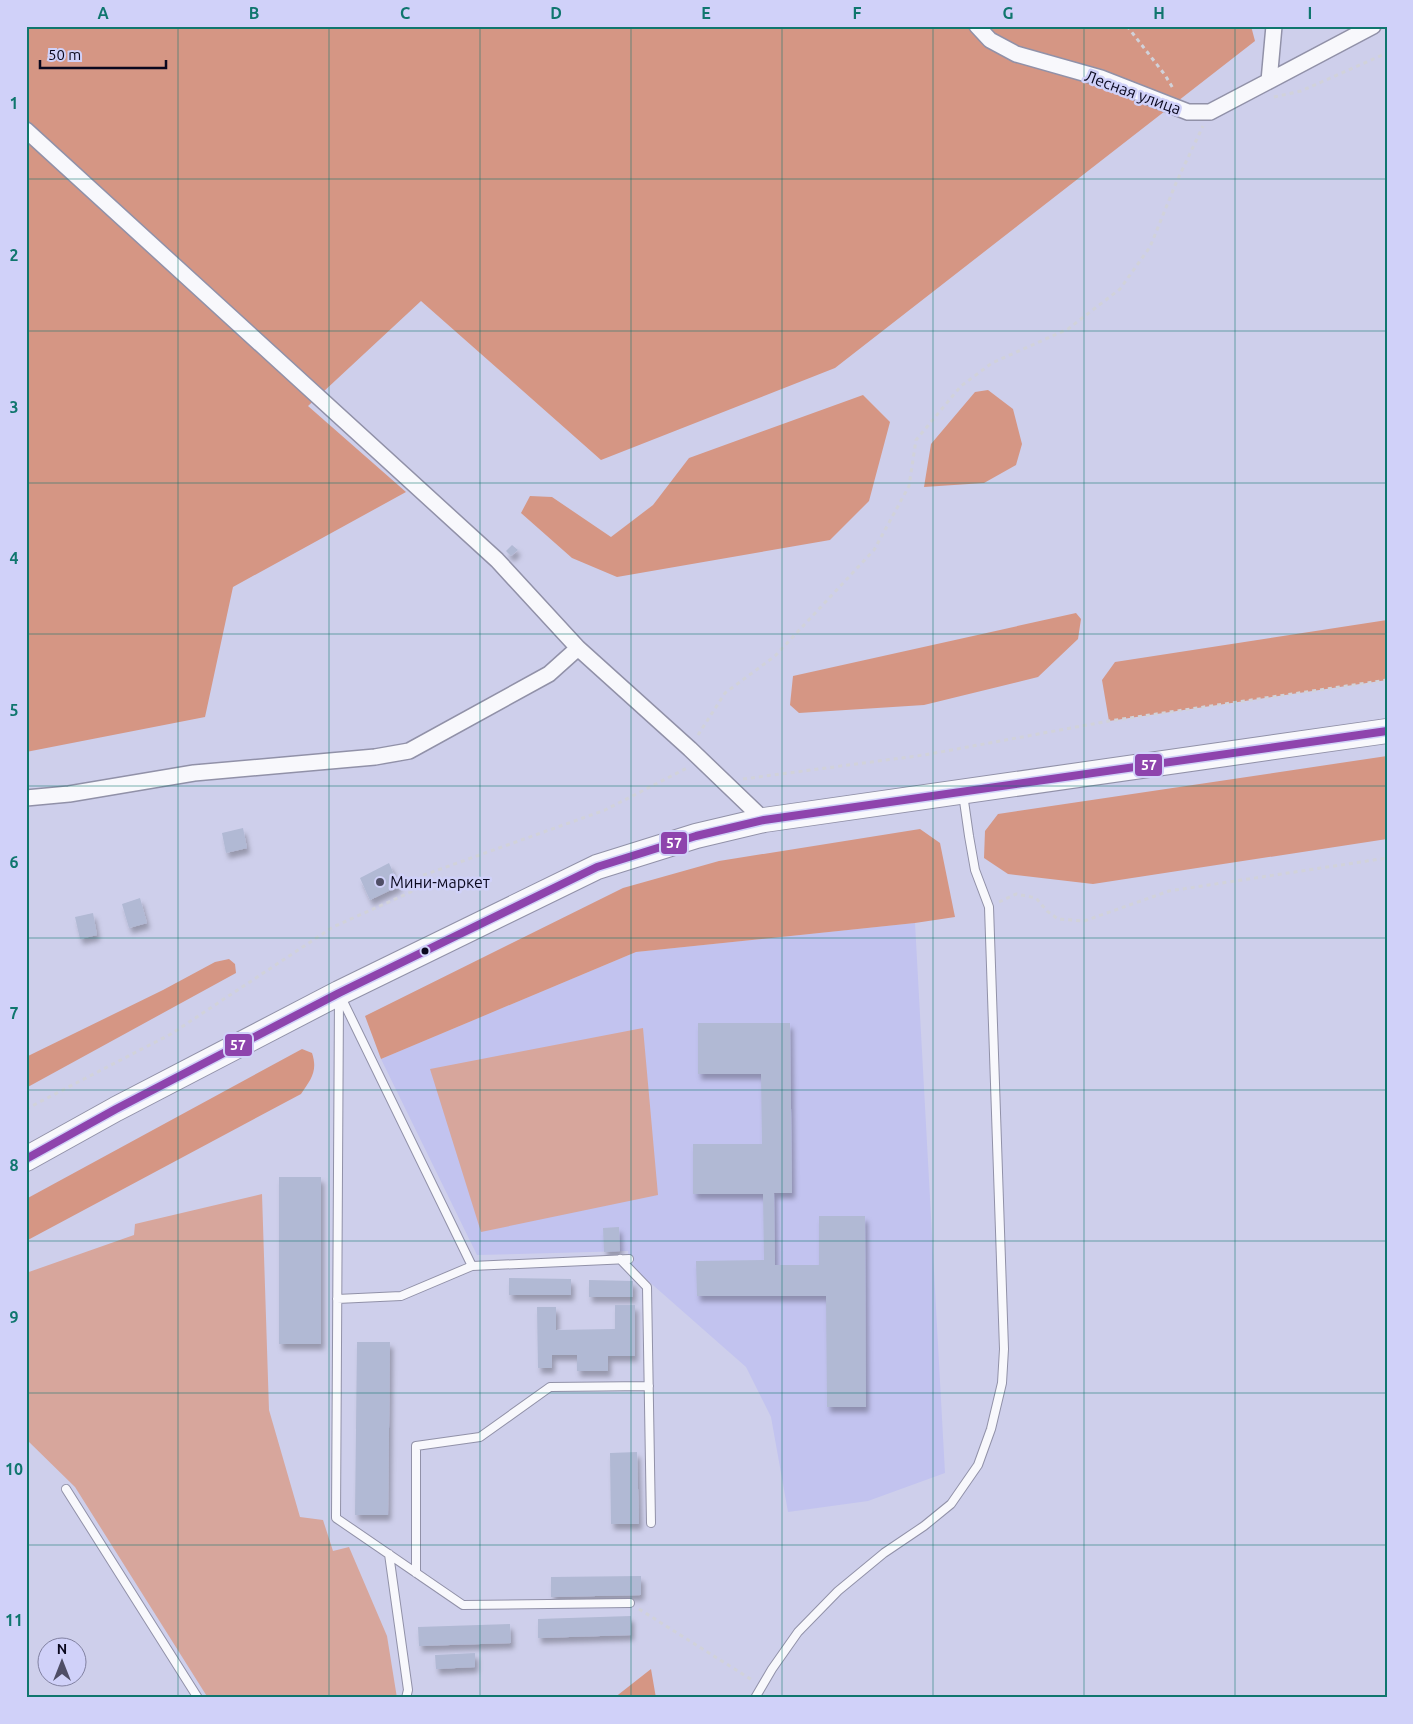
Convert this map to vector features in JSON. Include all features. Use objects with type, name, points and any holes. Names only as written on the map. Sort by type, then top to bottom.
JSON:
[{"type":"main road","points":[[26,1159],[116,1109],[339,993],[597,867],[696,836],[764,820],[1387,730]]},
{"type":"street","name":"Лесная улица","points":[[977,26],[990,40],[1016,54],[1101,78],[1188,112],[1210,112],[1373,26]]},
{"type":"street","points":[[1269,81],[1274,26]]},
{"type":"street","points":[[26,130],[497,560],[578,648],[690,749],[764,820]]},
{"type":"street","points":[[26,798],[69,794],[194,773],[375,757],[409,751],[549,674],[578,648]]},
{"type":"lane","points":[[755,1698],[772,1669],[798,1632],[838,1591],[884,1553],[924,1526],[951,1504],[978,1465],[992,1429],[1002,1384],[1004,1349],[989,907],[975,870],[963,792]]},
{"type":"lane","points":[[339,993],[472,1266]]},
{"type":"lane","points":[[339,993],[336,1518],[463,1605],[630,1603]]},
{"type":"lane","points":[[620,1259],[647,1287],[651,1523]]},
{"type":"lane","points":[[337,1299],[401,1296],[472,1266],[629,1259]]},
{"type":"lane","points":[[416,1573],[416,1446],[480,1437],[550,1387],[649,1386]]},
{"type":"lane","points":[[66,1489],[198,1698]]},
{"type":"lane","points":[[389,1554],[408,1690],[406,1698]]},
{"type":"path","points":[[1127,26],[1165,75],[1188,112]]},
{"type":"path","points":[[1274,98],[1301,91],[1387,53]]},
{"type":"path","points":[[690,749],[724,693],[775,656],[874,550],[909,486],[916,440],[961,386],[992,363],[1068,329],[1120,289],[1150,247],[1176,183],[1210,112]]},
{"type":"path","points":[[723,782],[924,755],[1109,721],[1387,680]]},
{"type":"path","points":[[26,1110],[171,1034],[333,927],[411,892],[421,876],[605,810],[702,761]]},
{"type":"path","points":[[989,907],[1016,894],[1036,898],[1046,910],[1058,919],[1084,921],[1169,891],[1387,858]]},
{"type":"path","points":[[630,1603],[762,1686]]},
{"type":"shaded area","points":[[26,26],[1251,26],[1255,41],[835,368],[601,460],[421,301],[308,406],[406,492],[233,587],[205,717],[26,752]]},
{"type":"shaded area","points":[[988,390],[1013,409],[1022,444],[1016,465],[984,483],[924,487],[931,444],[975,392]]},
{"type":"shaded area","points":[[863,395],[890,422],[869,501],[830,540],[617,577],[572,558],[521,513],[530,496],[552,497],[611,537],[653,505],[689,458]]},
{"type":"shaded area","points":[[1076,613],[1081,619],[1078,639],[1038,677],[924,705],[799,713],[790,705],[793,676]]},
{"type":"shaded area","points":[[1387,620],[1387,680],[1109,721],[1102,680],[1115,662]]},
{"type":"shaded area","points":[[1387,756],[1387,839],[1093,884],[1008,874],[984,858],[985,831],[998,814]]},
{"type":"shaded area","points":[[920,829],[940,843],[955,917],[915,923],[636,952],[381,1059],[365,1016],[623,888],[719,861]]},
{"type":"shaded area","points":[[915,923],[945,1473],[868,1501],[788,1512],[771,1417],[746,1367],[629,1264],[628,1251],[477,1255],[381,1059],[636,952]]},
{"type":"shaded area","points":[[229,959],[235,964],[236,973],[26,1088],[26,1057],[163,990],[215,962]]},
{"type":"shaded area","points":[[643,1028],[658,1195],[481,1232],[430,1069]]},
{"type":"shaded area","points":[[302,1049],[312,1053],[314,1070],[313,1075],[301,1094],[26,1241],[26,1199]]},
{"type":"shaded area","points":[[262,1194],[269,1410],[300,1517],[323,1520],[333,1551],[349,1547],[387,1636],[397,1698],[208,1698],[75,1487],[26,1439],[26,1273],[134,1235],[135,1224]]},
{"type":"shaded area","points":[[651,1669],[656,1698],[614,1698]]},
{"type":"building","points":[[512,545],[518,550],[511,556],[506,551]]},
{"type":"building","points":[[243,828],[247,848],[226,853],[222,833]]},
{"type":"building","name":"Мини-маркет","points":[[389,863],[399,886],[370,900],[360,878]]},
{"type":"building","points":[[140,898],[147,923],[129,928],[122,904]]},
{"type":"building","points":[[93,913],[97,935],[80,939],[75,917]]},
{"type":"building","points":[[698,1023],[790,1023],[792,1193],[774,1193],[775,1265],[819,1265],[819,1216],[865,1216],[866,1407],[827,1407],[826,1296],[697,1296],[696,1261],[764,1260],[763,1194],[693,1194],[693,1144],[762,1144],[761,1074],[698,1074]]},
{"type":"building","points":[[279,1177],[321,1177],[321,1344],[279,1344]]},
{"type":"building","points":[[619,1227],[620,1251],[604,1252],[603,1228]]},
{"type":"building","points":[[509,1278],[571,1279],[571,1295],[509,1295]]},
{"type":"building","points":[[589,1280],[633,1281],[633,1297],[589,1297]]},
{"type":"building","points":[[615,1305],[635,1305],[635,1356],[608,1356],[608,1371],[577,1371],[577,1355],[552,1355],[552,1368],[538,1368],[537,1307],[556,1307],[556,1330],[615,1329]]},
{"type":"building","points":[[357,1342],[390,1342],[388,1515],[355,1515]]},
{"type":"building","points":[[637,1452],[639,1524],[611,1524],[610,1453]]},
{"type":"building","points":[[641,1576],[641,1595],[551,1597],[551,1577]]},
{"type":"building","points":[[631,1616],[631,1635],[538,1638],[538,1619]]},
{"type":"building","points":[[510,1624],[511,1643],[419,1646],[418,1627]]},
{"type":"building","points":[[475,1653],[475,1667],[436,1669],[435,1655]]},
{"type":"transit line","name":"57","points":[[26,1159],[116,1109],[339,993],[597,867],[696,836],[764,820],[1387,731]]},
{"type":"place","name":"Мини-маркет","points":[[380,882]]}]
